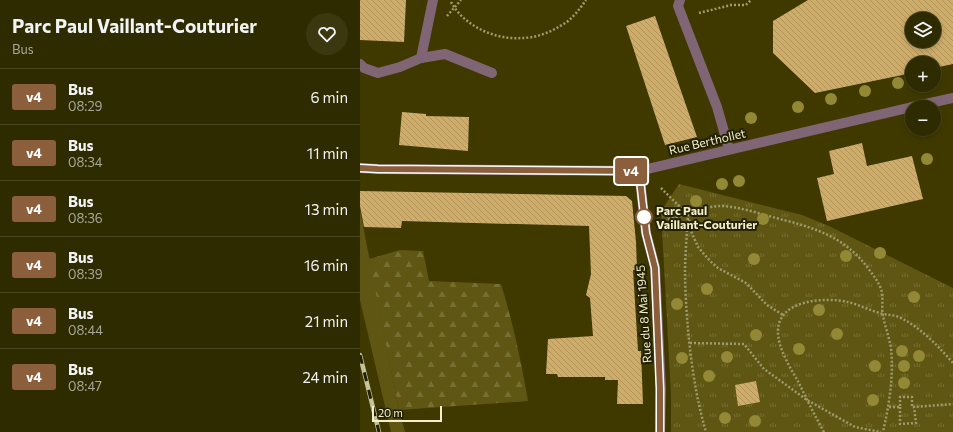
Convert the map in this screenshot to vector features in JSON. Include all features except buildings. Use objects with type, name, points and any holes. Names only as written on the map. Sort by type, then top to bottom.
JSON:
[{"type":"street","points":[[421,58],[432,0]]},
{"type":"street","points":[[678,2],[682,17],[717,107],[729,149]]},
{"type":"street","points":[[360,64],[364,68],[378,73],[400,67],[421,58],[445,54],[492,73]]},
{"type":"street","name":"Rue Berthollet","points":[[941,101],[953,98]]},
{"type":"street","name":"Rue Berthollet","points":[[360,168],[639,171],[905,109]]},
{"type":"street","name":"Rue du 8 Mai 1945","points":[[639,171],[646,233],[655,268],[660,389],[660,432]]},
{"type":"path","points":[[449,0],[464,19],[490,34],[505,38],[538,36],[561,26],[574,15],[586,0]]},
{"type":"path","points":[[682,17],[731,5],[746,5],[751,0]]},
{"type":"path","points":[[661,188],[688,214],[691,231],[698,247],[710,261],[718,268],[746,283],[767,305],[783,315]]},
{"type":"path","points":[[664,207],[669,219],[719,206],[787,221],[821,231],[845,244],[855,253],[875,277],[881,290],[883,302],[882,314],[890,346],[892,361],[889,407],[882,432],[855,427],[807,400],[764,369],[744,344],[690,343]]},
{"type":"path","points":[[688,214],[685,275],[690,343],[700,412],[706,432]]},
{"type":"path","points":[[824,432],[785,357],[780,340],[778,330],[783,315],[798,305],[820,300],[847,302],[882,314],[892,314],[903,318],[938,346],[953,363]]},
{"type":"path","points":[[912,396],[912,407],[914,407],[916,423],[900,424],[900,407],[900,397],[912,396]]},
{"type":"path","points":[[914,407],[953,404]]},
{"type":"path","points":[[889,407],[900,407]]},
{"type":"green space","name":"Parc Paul Vaillant-Couturier","points":[[679,184],[802,215],[829,226],[953,288],[953,432],[671,432],[671,394],[661,211]]},
{"type":"green space","points":[[360,210],[399,410],[405,432],[391,432],[360,300]]},
{"type":"green space","points":[[400,250],[423,251],[429,281],[501,284],[523,371],[528,401],[399,410],[369,259]]},
{"type":"railway","points":[[360,355],[379,432]]},
{"type":"bus line","name":"v4","points":[[360,168],[639,171],[646,233],[655,268],[660,389],[660,432]]},
{"type":"place","name":"Parc Paul Vaillant-Couturier","points":[[644,217]]}]
